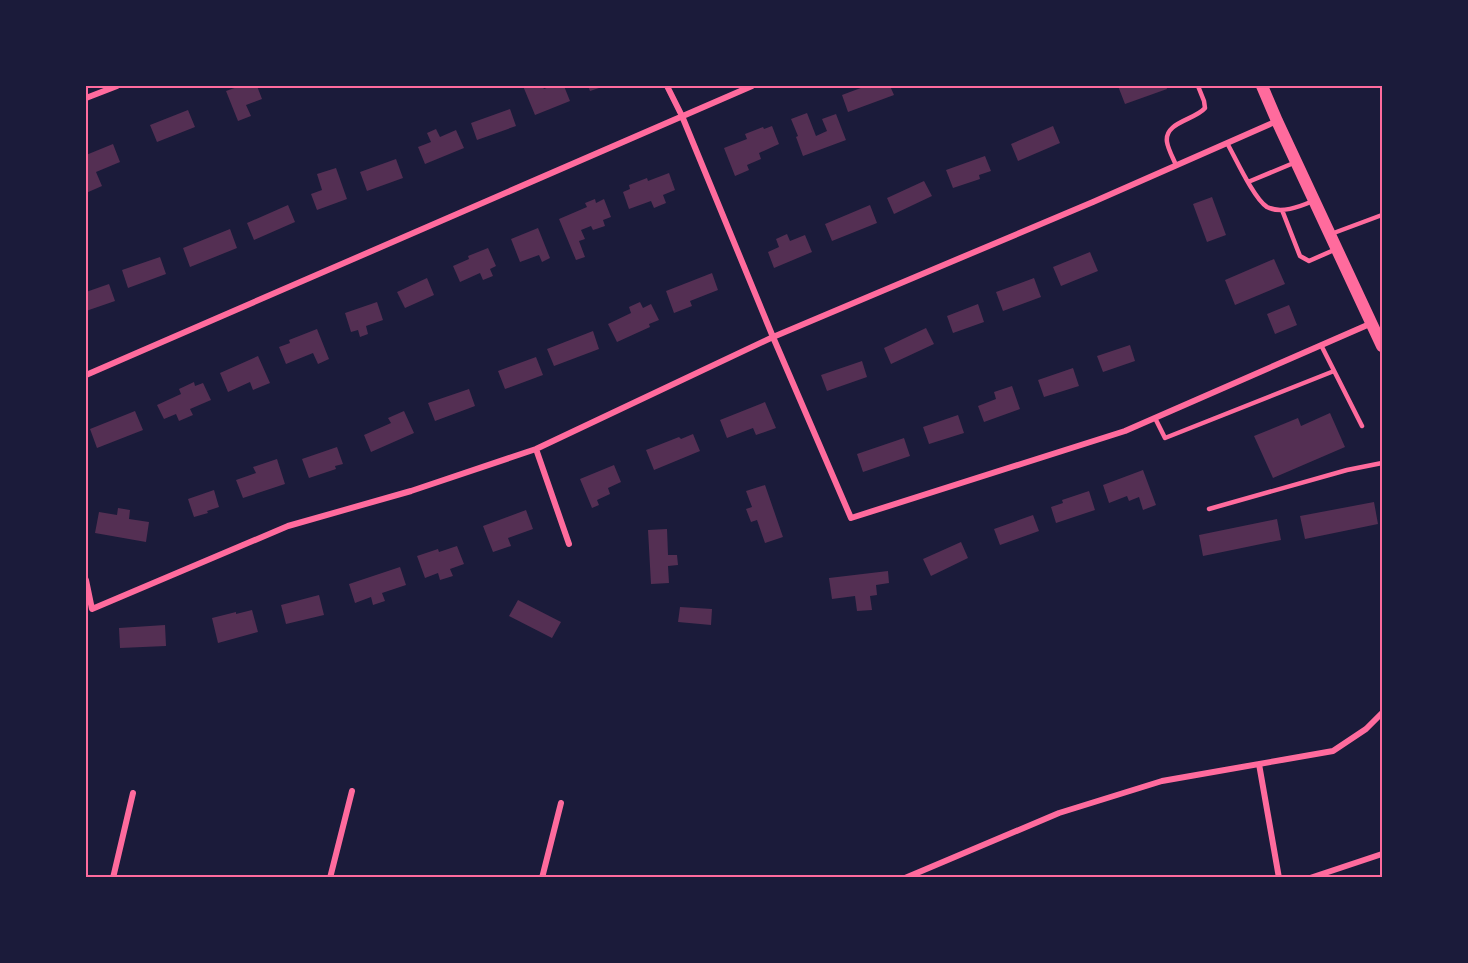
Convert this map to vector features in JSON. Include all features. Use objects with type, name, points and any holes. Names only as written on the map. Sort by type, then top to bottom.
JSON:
[{"type":"main road","points":[[1262,86],[1383,346]]},
{"type":"street","points":[[86,98],[117,86]]},
{"type":"street","points":[[668,86],[851,518],[1125,431],[1373,322]]},
{"type":"street","points":[[86,375],[752,86]]},
{"type":"street","points":[[86,580],[92,609],[288,526],[411,491],[536,449],[774,337],[1093,202],[1277,121]]},
{"type":"street","points":[[536,449],[569,544]]},
{"type":"street","points":[[905,878],[1059,813],[1162,781],[1334,751],[1366,729],[1383,713]]},
{"type":"street","points":[[1259,764],[1279,878]]},
{"type":"street","points":[[330,878],[352,790]]},
{"type":"street","points":[[113,878],[133,792]]},
{"type":"street","points":[[542,878],[561,803]]},
{"type":"street","points":[[1310,878],[1383,854]]},
{"type":"lane","points":[[1176,165],[1167,141],[1168,134],[1174,125],[1201,113],[1205,108],[1198,86]]},
{"type":"lane","points":[[1227,143],[1257,197],[1267,207],[1282,210],[1299,207],[1315,200]]},
{"type":"lane","points":[[1248,182],[1297,162]]},
{"type":"lane","points":[[1282,210],[1300,256],[1309,261],[1337,249]]},
{"type":"lane","points":[[1331,234],[1383,215]]},
{"type":"lane","points":[[1321,345],[1362,426]]},
{"type":"lane","points":[[1155,418],[1165,438],[1335,371]]},
{"type":"lane","points":[[1209,509],[1347,470],[1383,463]]},
{"type":"building","points":[[240,86],[257,86],[262,99],[246,105],[251,116],[238,121],[226,91]]},
{"type":"building","points":[[523,86],[542,86],[544,89],[564,86],[570,101],[535,115]]},
{"type":"building","points":[[588,86],[605,86],[590,91]]},
{"type":"building","points":[[866,86],[890,86],[894,95],[848,112],[842,95]]},
{"type":"building","points":[[1118,86],[1166,86],[1167,89],[1125,104]]},
{"type":"building","points":[[510,109],[516,126],[477,140],[471,123]]},
{"type":"building","points":[[188,110],[195,127],[157,142],[150,125]]},
{"type":"building","points":[[807,113],[816,136],[827,131],[822,119],[836,114],[846,140],[803,156],[791,119]]},
{"type":"building","points":[[772,126],[779,144],[759,153],[761,159],[747,165],[749,170],[735,176],[724,148],[747,139],[745,134]]},
{"type":"building","points":[[1053,126],[1060,143],[1018,161],[1011,144]]},
{"type":"building","points":[[436,129],[440,137],[456,130],[464,148],[425,164],[418,147],[431,142],[427,133]]},
{"type":"building","points":[[113,144],[120,162],[96,172],[102,186],[86,193],[86,155]]},
{"type":"building","points":[[985,156],[991,171],[979,175],[980,179],[953,188],[946,170]]},
{"type":"building","points":[[396,159],[403,178],[367,191],[360,172]]},
{"type":"building","points":[[336,168],[347,199],[317,210],[311,194],[322,190],[317,174]]},
{"type":"building","points":[[669,173],[675,190],[663,195],[666,203],[654,208],[651,201],[629,209],[623,192],[630,189],[629,185]]},
{"type":"building","points":[[924,181],[932,196],[894,214],[887,198]]},
{"type":"building","points":[[1212,197],[1226,235],[1207,242],[1193,204]]},
{"type":"building","points":[[595,199],[596,203],[604,199],[611,217],[603,220],[605,226],[593,230],[591,226],[581,230],[585,239],[579,241],[585,257],[576,260],[559,219],[587,207],[585,203]]},
{"type":"building","points":[[288,205],[295,222],[254,240],[247,223]]},
{"type":"building","points":[[870,205],[877,223],[832,241],[825,224]]},
{"type":"building","points":[[538,228],[550,258],[542,262],[539,255],[520,262],[511,239]]},
{"type":"building","points":[[230,229],[237,248],[190,267],[183,248]]},
{"type":"building","points":[[787,234],[790,241],[805,235],[812,252],[774,268],[768,252],[779,247],[776,239]]},
{"type":"building","points":[[488,248],[496,266],[490,269],[493,276],[483,280],[480,273],[460,282],[453,266],[469,259],[468,256]]},
{"type":"building","points":[[1090,252],[1098,271],[1061,286],[1053,267]]},
{"type":"building","points":[[160,257],[166,274],[128,288],[122,270]]},
{"type":"building","points":[[1274,259],[1285,284],[1235,305],[1225,280]]},
{"type":"building","points":[[712,273],[718,290],[690,301],[692,306],[674,313],[666,291]]},
{"type":"building","points":[[427,278],[434,295],[405,308],[397,292]]},
{"type":"building","points":[[1034,278],[1041,297],[1003,311],[996,292]]},
{"type":"building","points":[[109,284],[115,301],[86,311],[86,292]]},
{"type":"building","points":[[377,302],[383,320],[366,326],[368,334],[360,337],[358,330],[351,332],[345,313]]},
{"type":"building","points":[[640,302],[643,308],[651,304],[659,320],[649,324],[650,327],[617,342],[608,324],[631,313],[629,307]]},
{"type":"building","points":[[978,304],[984,322],[953,333],[947,316]]},
{"type":"building","points":[[1289,305],[1297,325],[1275,334],[1267,314]]},
{"type":"building","points":[[926,328],[934,344],[891,364],[884,348]]},
{"type":"building","points":[[317,329],[329,359],[318,364],[313,353],[286,364],[279,347],[290,343],[289,340]]},
{"type":"building","points":[[593,331],[599,349],[554,366],[547,349]]},
{"type":"building","points":[[1130,345],[1135,361],[1103,372],[1097,356]]},
{"type":"building","points":[[258,356],[270,383],[253,390],[250,382],[228,392],[220,373]]},
{"type":"building","points":[[536,357],[543,375],[505,389],[498,371]]},
{"type":"building","points":[[862,361],[867,377],[827,391],[821,375]]},
{"type":"building","points":[[1073,368],[1079,386],[1044,397],[1038,380]]},
{"type":"building","points":[[194,382],[195,386],[203,383],[211,400],[190,409],[193,415],[179,421],[176,414],[164,419],[157,405],[181,394],[179,389]]},
{"type":"building","points":[[1012,386],[1020,409],[984,422],[978,406],[996,399],[994,392]]},
{"type":"building","points":[[469,389],[475,406],[435,421],[428,403]]},
{"type":"building","points":[[765,402],[776,428],[756,435],[753,428],[727,438],[720,420]]},
{"type":"building","points":[[135,411],[143,430],[97,448],[90,429]]},
{"type":"building","points":[[404,411],[414,433],[371,452],[364,435],[391,423],[388,418]]},
{"type":"building","points":[[1330,413],[1345,447],[1273,478],[1254,436],[1298,418],[1301,426]]},
{"type":"building","points":[[958,415],[964,433],[929,444],[923,427]]},
{"type":"building","points":[[693,434],[700,451],[654,470],[646,450]]},
{"type":"building","points":[[904,438],[910,456],[863,472],[857,454]]},
{"type":"building","points":[[337,447],[343,464],[335,466],[336,469],[309,478],[302,459]]},
{"type":"building","points":[[277,459],[285,484],[243,498],[236,480],[256,473],[253,467]]},
{"type":"building","points":[[614,465],[621,482],[608,488],[610,494],[597,500],[599,505],[592,508],[580,479]]},
{"type":"building","points":[[1143,470],[1156,505],[1143,510],[1139,497],[1129,501],[1127,496],[1109,503],[1103,485]]},
{"type":"building","points":[[765,485],[783,537],[765,543],[757,520],[751,522],[746,509],[752,507],[746,491]]},
{"type":"building","points":[[214,490],[219,507],[194,517],[188,499]]},
{"type":"building","points":[[1089,491],[1095,510],[1056,523],[1051,507],[1063,503],[1062,500]]},
{"type":"building","points":[[1374,502],[1378,524],[1305,539],[1300,516]]},
{"type":"building","points":[[118,508],[130,510],[129,519],[149,522],[146,542],[95,533],[99,512],[117,515]]},
{"type":"building","points":[[526,510],[533,529],[508,538],[511,546],[493,552],[483,526]]},
{"type":"building","points":[[1033,515],[1039,531],[1000,545],[994,529]]},
{"type":"building","points":[[1277,519],[1281,540],[1203,556],[1199,535]]},
{"type":"building","points":[[667,529],[668,555],[677,555],[678,565],[668,566],[669,583],[651,584],[648,530]]},
{"type":"building","points":[[961,542],[968,558],[931,576],[923,559]]},
{"type":"building","points":[[457,546],[464,564],[450,569],[453,576],[440,580],[438,573],[425,578],[417,556]]},
{"type":"building","points":[[400,567],[406,585],[382,593],[385,601],[373,605],[371,597],[355,603],[349,584]]},
{"type":"building","points":[[888,571],[889,583],[876,585],[877,595],[870,596],[872,610],[857,611],[855,596],[832,599],[829,578]]},
{"type":"building","points":[[319,595],[324,615],[286,624],[281,605]]},
{"type":"building","points":[[518,600],[561,622],[552,638],[509,616]]},
{"type":"building","points":[[680,607],[712,609],[711,625],[678,622]]},
{"type":"building","points":[[252,610],[258,632],[218,643],[212,618]]},
{"type":"building","points":[[165,625],[166,646],[120,648],[119,628]]}]
